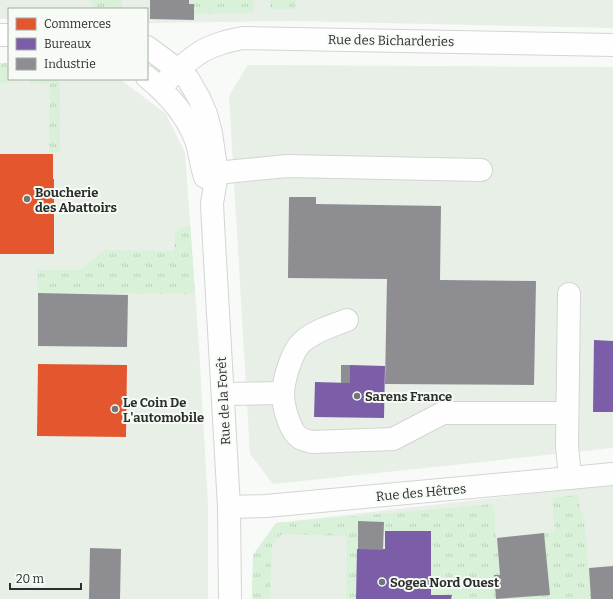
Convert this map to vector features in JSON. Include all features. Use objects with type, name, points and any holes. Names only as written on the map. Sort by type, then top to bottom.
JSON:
[{"type":"street","name":"Rue des Bicharderies","points":[[154,82],[178,70],[202,52],[225,42],[243,38],[613,45]]},
{"type":"street","points":[[148,48],[178,70]]},
{"type":"street","name":"Rue de la Forêt","points":[[178,70],[188,79],[199,98],[206,114],[211,133],[217,174],[212,203]]},
{"type":"street","name":"Rue de la Forêt","points":[[154,82],[168,94],[182,114],[196,140],[212,203],[229,507],[230,599]]},
{"type":"street","points":[[217,174],[286,166],[481,170]]},
{"type":"street","points":[[569,294],[567,446],[570,478]]},
{"type":"street","points":[[347,320],[321,330],[302,342],[290,360],[283,393],[287,419],[294,432],[300,438],[312,442],[393,439],[443,413],[567,413]]},
{"type":"street","points":[[223,394],[283,393]]},
{"type":"street","name":"Rue des Hêtres","points":[[229,507],[266,506],[613,474]]},
{"type":"shaded area","points":[[0,0],[613,0],[613,28],[295,21],[148,23],[148,8],[8,8],[8,19],[0,19]]},
{"type":"shaded area","points":[[0,63],[8,63],[8,80],[121,80],[166,114],[185,153],[199,347],[208,505],[208,599],[0,599]]},
{"type":"shaded area","points":[[248,65],[613,67],[613,448],[273,484],[250,454],[229,96]]},
{"type":"shaded area","points":[[613,484],[613,599],[252,599],[253,555],[276,523]]},
{"type":"green space","points":[[92,0],[122,0],[122,8],[93,8]]},
{"type":"green space","points":[[189,0],[254,0],[253,13],[194,14],[194,4],[189,4]]},
{"type":"green space","points":[[270,0],[296,0],[295,9],[270,9]]},
{"type":"green space","points":[[0,63],[7,63],[7,83],[0,83]]},
{"type":"green space","points":[[30,80],[58,80],[60,83],[60,152],[49,153],[50,84],[30,83]]},
{"type":"green space","points":[[190,224],[195,294],[38,293],[37,270],[81,270],[104,250],[174,251],[175,232]]},
{"type":"green space","points":[[577,495],[585,526],[591,599],[504,599],[550,594],[544,533],[555,532],[552,498]]},
{"type":"green space","points":[[493,504],[500,575],[494,576],[496,599],[451,599],[452,595],[431,595],[431,531],[385,531],[384,522],[359,521],[356,599],[346,599],[347,536],[282,534],[272,544],[270,599],[252,599],[253,555],[276,523]]},
{"type":"building: Commerces","name":"Boucherie des Abattoirs","points":[[0,154],[53,154],[54,254],[0,254]]},
{"type":"building: Commerces","points":[[38,364],[127,365],[126,437],[37,436]]},
{"type":"building: Bureaux","points":[[594,340],[613,341],[613,412],[593,412]]},
{"type":"building: Bureaux","points":[[350,365],[385,366],[384,418],[314,417],[315,382],[350,383]]},
{"type":"building: Bureaux","points":[[385,531],[431,531],[431,595],[452,595],[451,599],[356,599],[357,549],[385,549]]},
{"type":"building: Industrie","points":[[150,0],[189,0],[189,4],[194,4],[194,20],[150,19]]},
{"type":"building: Industrie","points":[[289,197],[316,197],[316,204],[441,206],[440,280],[536,281],[534,385],[385,384],[387,279],[288,278]]},
{"type":"building: Industrie","points":[[38,293],[128,295],[127,347],[38,346]]},
{"type":"building: Industrie","points":[[341,365],[350,365],[350,383],[341,383]]},
{"type":"building: Industrie","points":[[358,521],[384,522],[383,550],[358,549]]},
{"type":"building: Industrie","points":[[544,533],[550,595],[496,599],[494,575],[500,575],[497,538]]},
{"type":"building: Industrie","points":[[90,548],[121,549],[120,599],[89,599]]},
{"type":"building: Industrie","points":[[613,566],[613,599],[591,599],[589,568]]},
{"type":"place","name":"Boucherie des Abattoirs","points":[[27,199]]},
{"type":"place","name":"Sarens France","points":[[357,396]]},
{"type":"place","name":"Le Coin De L'automobile","points":[[115,409]]},
{"type":"place","name":"Sogea Nord Ouest","points":[[382,582]]}]
